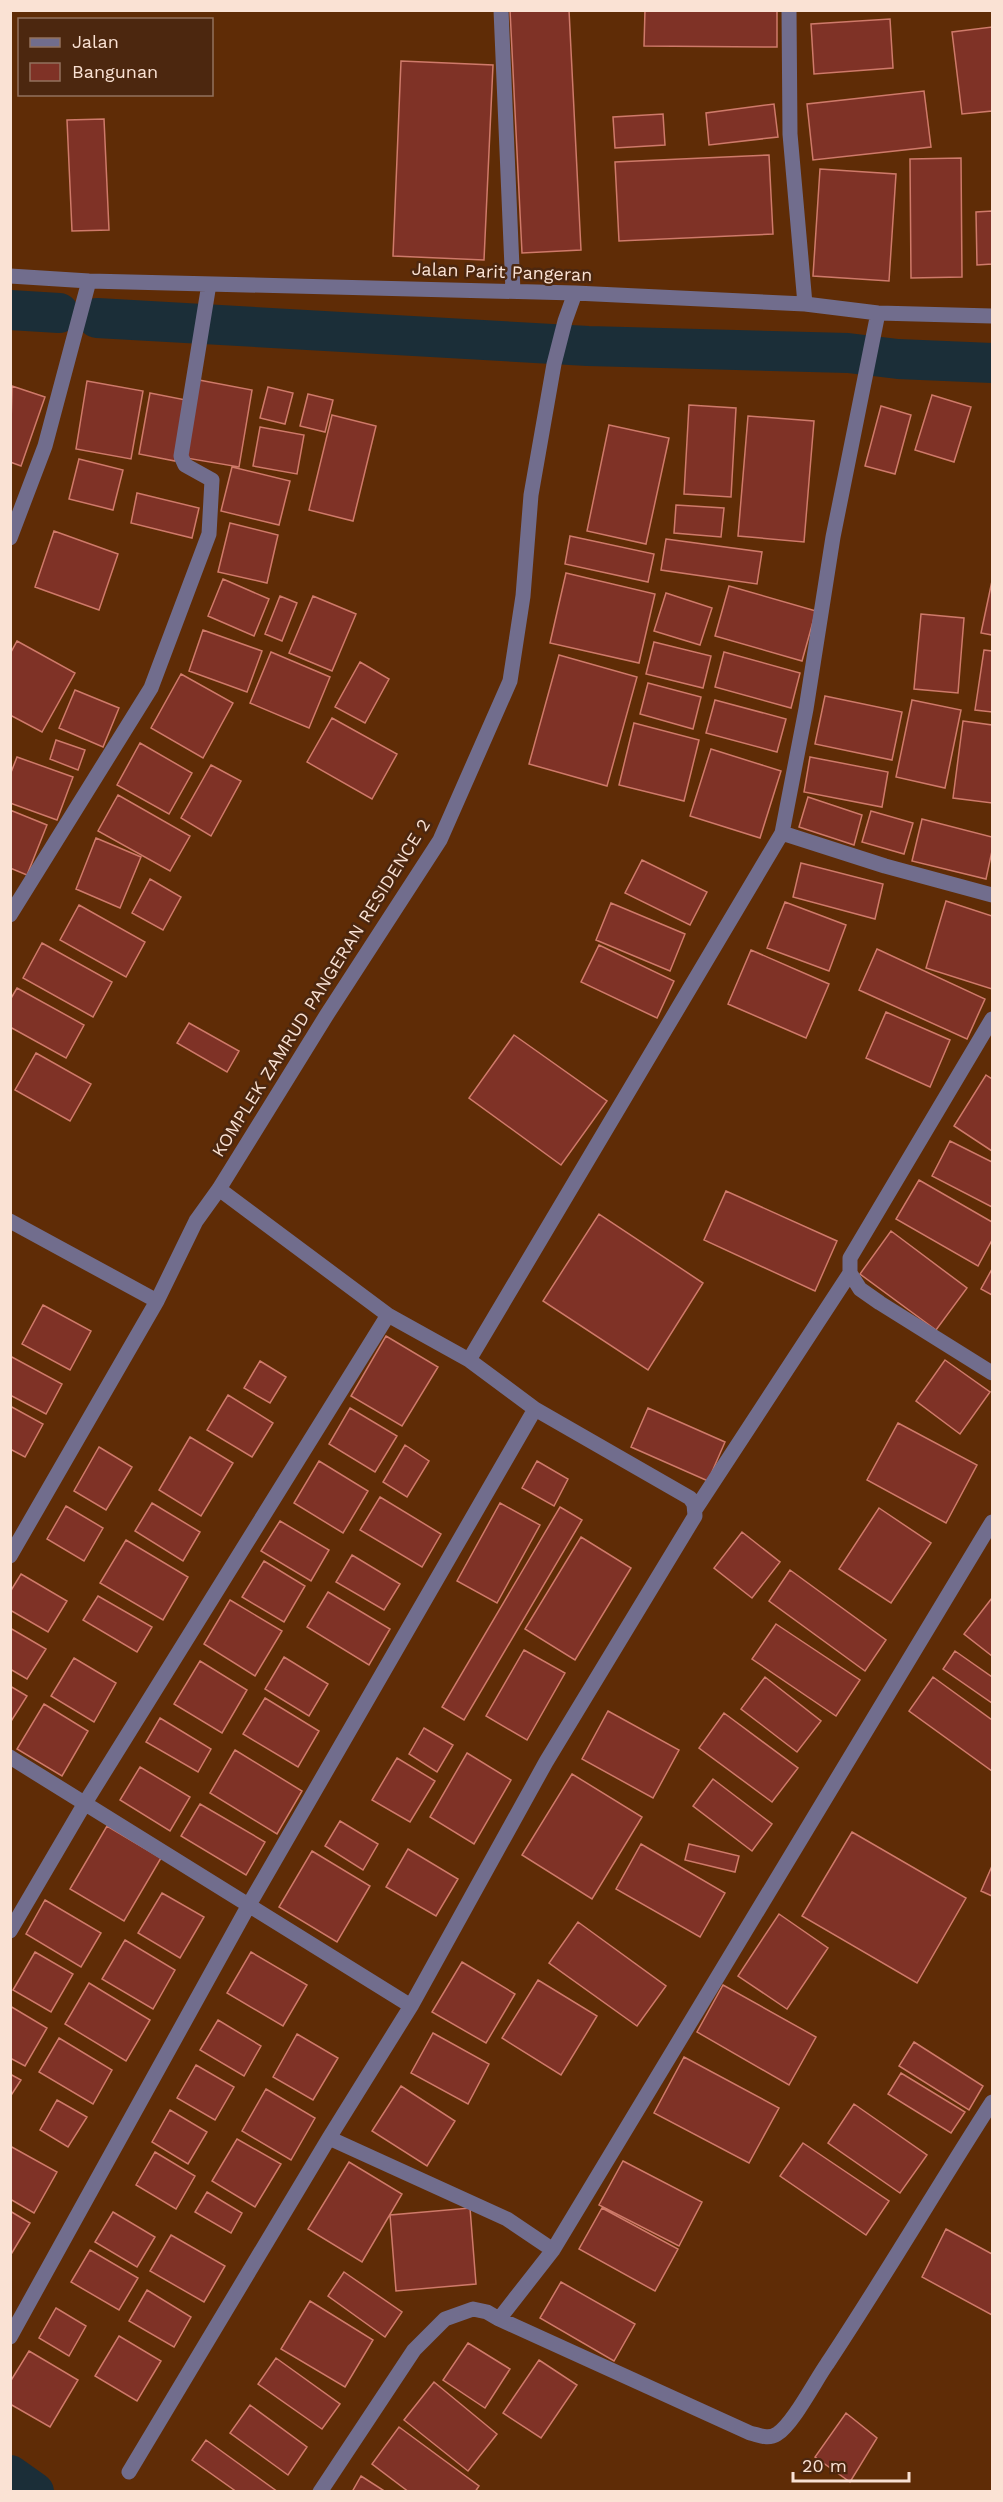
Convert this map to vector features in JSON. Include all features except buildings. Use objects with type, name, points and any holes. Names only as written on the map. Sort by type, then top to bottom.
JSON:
[{"type":"street","points":[[501,10],[513,291]]},
{"type":"street","points":[[789,10],[790,134],[806,304]]},
{"type":"street","name":"Jalan Parit Pangeran","points":[[10,276],[89,281],[575,292],[806,304],[878,312],[993,316]]},
{"type":"street","points":[[10,538],[45,446],[89,281]]},
{"type":"street","points":[[10,915],[151,688],[209,534],[212,480],[185,465],[181,456],[209,284]]},
{"type":"street","name":"KOMPLEK ZAMRUD PANGERAN RESIDENCE 2","points":[[10,1556],[157,1300],[196,1221],[219,1189],[326,1016],[440,840],[510,681],[523,596],[531,495],[554,363],[575,292]]},
{"type":"street","points":[[469,1360],[782,833],[806,709],[833,537],[878,312]]},
{"type":"street","points":[[782,833],[885,867],[993,895]]},
{"type":"street","points":[[993,1019],[850,1258],[850,1273],[860,1289],[880,1304],[993,1373]]},
{"type":"street","points":[[129,2472],[329,2138],[411,2006],[546,1762],[695,1516],[690,1498],[536,1409],[469,1360],[388,1315],[219,1189]]},
{"type":"street","points":[[10,1221],[157,1300]]},
{"type":"street","points":[[695,1510],[850,1273]]},
{"type":"street","points":[[10,1931],[85,1803],[388,1315]]},
{"type":"street","points":[[10,2337],[250,1903],[536,1409]]},
{"type":"street","points":[[499,2319],[553,2250],[993,1522]]},
{"type":"street","points":[[10,1757],[250,1903],[411,2006]]},
{"type":"street","points":[[320,2492],[414,2350],[445,2319],[473,2309],[487,2312],[750,2433],[767,2438],[777,2434],[795,2412],[883,2279],[938,2186],[993,2102]]},
{"type":"street","points":[[329,2138],[507,2219],[553,2250]]},
{"type":"waterway","points":[[10,310],[59,313]]},
{"type":"waterway","points":[[97,318],[588,346],[848,353],[898,359],[992,363]]},
{"type":"waterway","points":[[10,2475],[34,2492]]}]
